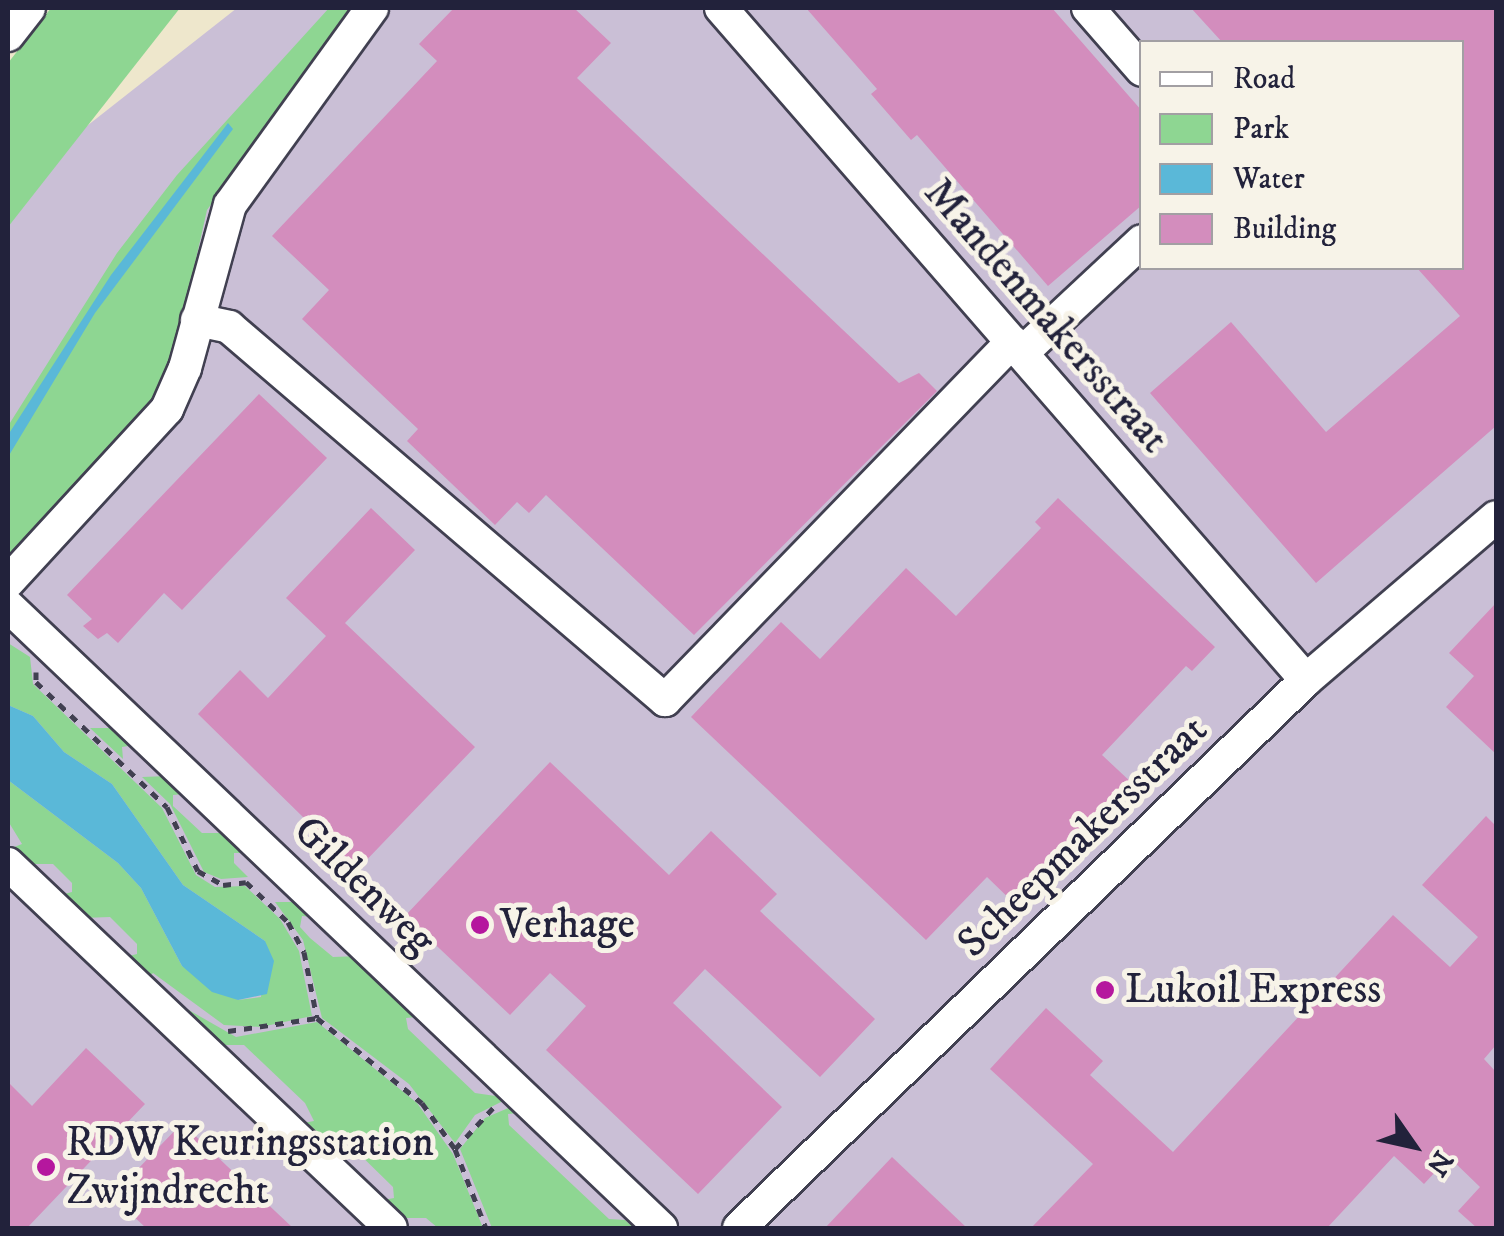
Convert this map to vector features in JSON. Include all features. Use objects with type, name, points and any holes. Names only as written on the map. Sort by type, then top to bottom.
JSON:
[{"type":"street","points":[[8,35],[30,8]]},
{"type":"street","points":[[8,582],[156,425],[185,368],[230,206],[372,8]]},
{"type":"street","name":"Mandenmakersstraat","points":[[721,8],[1306,680]]},
{"type":"street","points":[[1088,8],[1139,67]]},
{"type":"street","points":[[197,320],[230,327],[666,700],[1017,347],[1139,243]]},
{"type":"street","name":"Scheepmakersstraat","points":[[739,1228],[1306,680],[1496,517]]},
{"type":"street","name":"Gildenweg","points":[[8,606],[661,1228]]},
{"type":"street","points":[[8,864],[391,1228]]},
{"type":"path","points":[[48,645],[36,664],[36,682],[167,807],[198,871],[223,885],[246,882],[288,922],[304,952],[317,1018],[402,1082],[455,1150],[486,1228]]},
{"type":"path","points":[[224,1029],[239,1033],[317,1018]]},
{"type":"path","points":[[455,1150],[478,1118],[523,1097]]},
{"type":"shaded area","points":[[237,8],[1496,8],[1496,1228],[8,1228],[8,188]]},
{"type":"green space","points":[[51,8],[180,8],[8,227],[8,63]]},
{"type":"green space","points":[[329,8],[353,8],[207,210],[178,339],[159,391],[8,563],[8,426],[117,253],[177,175]]},
{"type":"green space","points":[[8,643],[30,657],[33,684],[162,808],[196,875],[215,887],[245,886],[280,919],[299,951],[312,1016],[261,1027],[224,1025],[153,973],[147,979],[125,957],[137,954],[137,944],[110,917],[82,918],[60,895],[72,892],[72,883],[53,864],[25,864],[9,849],[22,844],[8,821],[8,780],[118,863],[141,888],[182,966],[238,1000],[261,997],[265,941],[183,885],[112,784],[64,752],[33,716],[8,705]]},
{"type":"green space","points":[[90,728],[118,728],[134,745],[122,747],[123,759]]},
{"type":"green space","points":[[168,776],[184,794],[173,795],[173,806],[202,833],[228,833],[245,853],[234,853],[234,863],[248,877],[221,879],[204,872],[170,804],[142,777]]},
{"type":"green space","points":[[275,902],[302,902],[313,917],[302,916],[300,927],[333,957],[359,956],[417,1017],[406,1018],[408,1029],[475,1093],[509,1098],[475,1115],[455,1143],[409,1084],[322,1018],[303,940]]},
{"type":"green space","points":[[166,997],[236,1037],[317,1022],[417,1103],[453,1154],[483,1228],[438,1228],[426,1218],[400,1218],[383,1200],[394,1198],[393,1187],[346,1141],[317,1141],[303,1123],[314,1121],[305,1103],[244,1045],[220,1045]]},
{"type":"green space","points":[[515,1105],[518,1113],[508,1114],[509,1125],[609,1219],[625,1220],[634,1228],[492,1228],[460,1149],[485,1118]]},
{"type":"water","points":[[228,123],[233,129],[95,313],[8,457],[8,435],[111,275]]},
{"type":"water","points":[[8,705],[33,716],[64,752],[112,784],[183,885],[265,941],[274,961],[267,994],[238,1000],[212,992],[182,966],[141,888],[118,863],[8,780]]},
{"type":"building","points":[[454,8],[574,8],[611,43],[577,78],[899,383],[919,373],[937,391],[694,635],[546,495],[529,513],[517,502],[495,525],[407,441],[418,429],[302,319],[329,290],[272,236],[437,61],[419,44]]},
{"type":"building","points":[[806,8],[1052,8],[1139,108],[1139,208],[1048,286],[917,135],[911,140],[871,94],[877,89]]},
{"type":"building","points":[[1191,8],[1496,8],[1496,426],[1316,583],[1150,393],[1231,322],[1326,432],[1460,316],[1419,270],[1464,270],[1464,40],[1220,40]]},
{"type":"building","points":[[259,394],[327,458],[182,610],[164,593],[118,643],[107,633],[98,639],[83,626],[92,619],[67,595]]},
{"type":"building","points":[[1058,498],[1215,647],[1192,671],[1186,666],[1102,755],[1133,784],[1017,906],[987,877],[926,940],[691,717],[781,622],[820,659],[906,568],[956,616],[1041,528],[1035,522]]},
{"type":"building","points":[[371,508],[415,550],[345,623],[475,747],[357,870],[198,714],[240,670],[268,698],[326,636],[286,598]]},
{"type":"building","points":[[1496,603],[1496,754],[1446,707],[1474,676],[1449,653]]},
{"type":"building","points":[[550,762],[669,875],[711,831],[777,894],[760,911],[875,1019],[820,1077],[705,969],[673,1003],[782,1107],[698,1194],[546,1050],[586,1006],[550,973],[510,1015],[405,916]]},
{"type":"building","points":[[1486,816],[1496,826],[1496,1045],[1484,1059],[1496,1072],[1496,1228],[1477,1228],[1458,1211],[1480,1187],[1449,1157],[1424,1184],[1394,1156],[1327,1228],[1031,1228],[1093,1164],[990,1069],[1046,1008],[1103,1061],[1090,1075],[1173,1152],[1393,915],[1450,967],[1478,937],[1422,885]]},
{"type":"building","name":"RDW Keuringsstation Zwijndrecht","points":[[86,1048],[145,1104],[27,1228],[8,1228],[8,1082],[32,1106]]},
{"type":"building","points":[[182,1123],[293,1228],[146,1228],[112,1196]]},
{"type":"building","points":[[892,1157],[967,1228],[825,1228]]},
{"type":"place","name":"Verhage","points":[[480,925]]},
{"type":"place","name":"Lukoil Express","points":[[1105,990]]},
{"type":"place","name":"RDW Keuringsstation Zwijndrecht","points":[[46,1167]]}]
